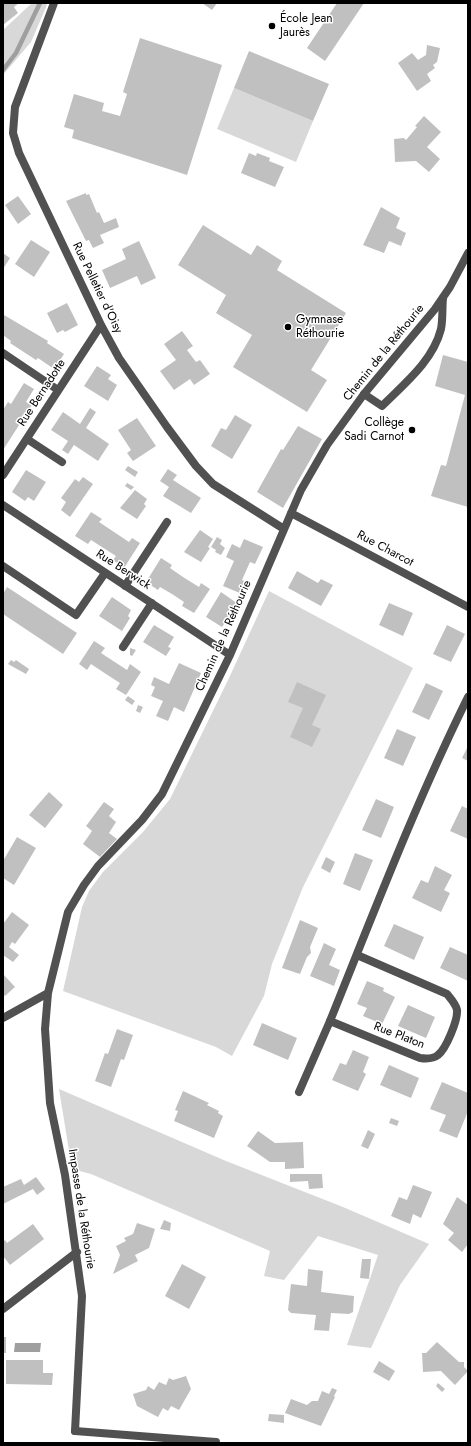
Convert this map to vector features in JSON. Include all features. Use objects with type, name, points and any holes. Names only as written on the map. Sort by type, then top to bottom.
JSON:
[{"type":"street","name":"Rue Pelletier d'Oisy","points":[[54,3],[14,108],[13,133],[19,153],[101,325],[119,358],[196,466],[214,484],[284,529]]},
{"type":"street","name":"Chemin de la Réthourie","points":[[48,993],[68,912],[84,885],[98,866],[142,820],[162,794],[230,656],[301,490],[327,445],[364,394],[417,332],[443,298],[468,253]]},
{"type":"street","points":[[364,394],[382,406],[413,376],[432,350],[441,328],[443,298]]},
{"type":"street","name":"Rue Bernadotte","points":[[3,475],[101,325]]},
{"type":"street","points":[[3,353],[58,390]]},
{"type":"street","points":[[27,438],[62,462]]},
{"type":"street","name":"Rue Berwick","points":[[3,505],[230,656]]},
{"type":"street","name":"Rue Charcot","points":[[291,513],[468,607]]},
{"type":"street","points":[[125,586],[168,522]]},
{"type":"street","points":[[3,566],[76,614],[105,573]]},
{"type":"street","points":[[123,647],[152,603]]},
{"type":"street","points":[[299,1092],[330,1021],[432,772],[468,697]]},
{"type":"street","name":"Rue Platon","points":[[330,1021],[420,1058],[429,1059],[437,1056],[443,1050],[456,1020],[457,1010],[454,1002],[447,994],[357,955]]},
{"type":"street","points":[[3,1018],[48,993]]},
{"type":"street","name":"Impasse de la Réthourie","points":[[48,993],[45,1029],[50,1103],[66,1175],[82,1296],[75,1431],[216,1442]]},
{"type":"street","points":[[3,1309],[77,1252]]},
{"type":"shaded area","points":[[32,3],[45,3],[47,5],[31,42],[3,75],[3,30]]},
{"type":"shaded area","points":[[234,88],[313,121],[296,162],[217,129]]},
{"type":"shaded area","points":[[269,591],[413,668],[303,887],[272,964],[264,996],[232,1056],[216,1047],[63,991],[82,907],[89,891],[103,872],[143,832],[170,799],[229,678]]},
{"type":"shaded area","points":[[59,1089],[226,1161],[343,1207],[429,1244],[400,1285],[371,1348],[347,1345],[378,1255],[318,1236],[284,1280],[264,1276],[270,1251],[91,1174],[72,1169]]},
{"type":"shaded area","points":[[15,1343],[41,1343],[40,1352],[14,1352]]},
{"type":"building","points":[[3,3],[19,3],[14,7],[18,13],[3,25]]},
{"type":"building","points":[[202,3],[217,3],[212,10]]},
{"type":"building","points":[[337,3],[364,3],[325,61],[307,48]]},
{"type":"building","points":[[140,38],[222,65],[187,175],[72,138],[74,130],[64,127],[74,94],[104,103],[102,111],[120,116],[127,94],[123,92]]},
{"type":"building","points":[[427,45],[440,48],[437,62],[433,65],[435,68],[427,74],[431,81],[417,91],[398,63],[412,53],[418,60],[426,55]]},
{"type":"building","points":[[249,51],[329,84],[313,121],[234,88]]},
{"type":"building","points":[[424,116],[441,132],[427,147],[440,159],[429,172],[416,161],[395,162],[394,139],[404,138],[406,140]]},
{"type":"building","points":[[249,153],[256,156],[257,153],[270,158],[269,161],[284,167],[275,187],[241,173]]},
{"type":"building","points":[[86,193],[86,195],[89,194],[97,213],[99,212],[104,223],[116,218],[119,227],[100,235],[104,243],[93,248],[89,240],[86,241],[66,201]]},
{"type":"building","points":[[18,196],[31,214],[18,224],[5,205]]},
{"type":"building","points":[[381,207],[400,218],[396,228],[406,233],[401,246],[389,241],[384,253],[363,245]]},
{"type":"building","name":"Gymnase Réthourie","points":[[203,225],[251,255],[257,245],[282,261],[277,270],[346,313],[311,370],[327,380],[307,412],[233,367],[252,335],[216,313],[226,295],[178,265]]},
{"type":"building","points":[[31,240],[50,252],[34,277],[15,264]]},
{"type":"building","points":[[139,241],[156,278],[141,285],[137,276],[110,288],[102,270],[126,259],[122,249]]},
{"type":"building","points":[[3,253],[10,258],[3,269]]},
{"type":"building","points":[[67,303],[78,325],[65,332],[63,330],[57,333],[47,313]]},
{"type":"building","points":[[4,315],[48,341],[47,343],[64,354],[54,369],[38,358],[36,360],[10,343],[11,341],[3,335]]},
{"type":"building","points":[[182,331],[193,346],[187,350],[196,362],[200,360],[210,374],[194,385],[190,379],[174,390],[160,371],[176,360],[164,344]]},
{"type":"building","points":[[443,355],[468,362],[468,507],[431,496],[441,465],[446,466],[465,395],[435,386]]},
{"type":"building","points":[[97,366],[111,375],[108,379],[117,385],[108,401],[84,386]]},
{"type":"building","points":[[24,383],[34,389],[26,402],[32,405],[3,450],[3,410],[8,402],[11,404]]},
{"type":"building","points":[[90,408],[96,412],[86,428],[109,444],[98,461],[74,445],[68,454],[62,450],[68,441],[51,430],[63,412],[80,424]]},
{"type":"building","points":[[235,415],[252,425],[232,459],[211,446],[221,428],[226,430]]},
{"type":"building","points":[[137,418],[156,446],[133,461],[127,453],[131,450],[118,430]]},
{"type":"building","points":[[298,426],[322,439],[283,508],[257,492],[281,449],[283,450]]},
{"type":"building","points":[[128,466],[138,472],[135,477],[125,470]]},
{"type":"building","points":[[168,469],[177,475],[173,480],[201,498],[191,513],[163,496],[169,487],[160,481]]},
{"type":"building","points":[[26,470],[46,482],[34,501],[28,497],[25,501],[12,492]]},
{"type":"building","points":[[83,477],[93,484],[70,517],[61,510],[66,502],[61,498],[75,479],[79,482]]},
{"type":"building","points":[[127,483],[134,487],[131,490],[125,486]]},
{"type":"building","points":[[135,490],[147,499],[144,504],[146,506],[137,519],[120,508]]},
{"type":"building","points":[[91,512],[102,519],[99,522],[129,542],[132,538],[140,543],[124,568],[113,560],[116,556],[91,540],[88,544],[75,536]]},
{"type":"building","points":[[200,530],[213,539],[208,547],[210,548],[201,562],[184,552]]},
{"type":"building","points":[[217,537],[222,540],[220,544],[225,548],[221,555],[215,552],[216,550],[211,547]]},
{"type":"building","points":[[244,539],[263,547],[255,564],[250,562],[242,580],[247,582],[242,594],[223,586],[234,561],[226,557],[232,544],[240,548]]},
{"type":"building","points":[[161,558],[172,565],[170,568],[183,577],[199,587],[201,583],[210,589],[194,613],[182,606],[184,602],[172,594],[160,587],[158,590],[146,582]]},
{"type":"building","points":[[297,571],[318,583],[321,579],[333,585],[321,606],[288,588]]},
{"type":"building","points":[[7,587],[77,633],[63,654],[3,614],[3,594]]},
{"type":"building","points":[[221,592],[241,606],[230,623],[226,621],[222,627],[206,617]]},
{"type":"building","points":[[112,597],[131,610],[128,616],[130,618],[122,631],[99,616]]},
{"type":"building","points":[[389,603],[413,613],[403,636],[379,625]]},
{"type":"building","points":[[154,625],[174,637],[168,647],[171,648],[166,656],[143,642]]},
{"type":"building","points":[[447,625],[465,634],[451,662],[433,654]]},
{"type":"building","points":[[94,641],[105,648],[101,653],[127,670],[130,664],[141,672],[126,695],[116,689],[120,683],[91,664],[87,670],[79,664]]},
{"type":"building","points":[[130,648],[136,650],[132,656],[130,655]]},
{"type":"building","points":[[11,660],[14,662],[16,660],[29,669],[26,674],[8,664]]},
{"type":"building","points":[[179,663],[201,673],[184,712],[174,707],[168,721],[156,716],[163,701],[151,696],[155,687],[151,685],[154,677],[169,684]]},
{"type":"building","points":[[297,682],[326,695],[312,725],[321,729],[312,747],[290,737],[303,708],[288,702]]},
{"type":"building","points":[[426,683],[443,691],[429,720],[412,712]]},
{"type":"building","points":[[128,696],[135,701],[132,705],[125,700]]},
{"type":"building","points":[[138,705],[143,707],[140,713],[136,711]]},
{"type":"building","points":[[397,729],[416,737],[403,766],[384,758]]},
{"type":"building","points":[[468,746],[468,761],[462,758]]},
{"type":"building","points":[[49,792],[63,805],[45,828],[29,815]]},
{"type":"building","points":[[376,799],[394,807],[381,838],[362,830]]},
{"type":"building","points":[[104,802],[114,809],[109,816],[116,822],[109,833],[117,839],[100,857],[83,844],[92,831],[86,826]]},
{"type":"building","points":[[462,806],[468,809],[468,839],[450,831]]},
{"type":"building","points":[[17,837],[36,848],[14,885],[3,878],[3,861]]},
{"type":"building","points":[[355,853],[373,860],[360,891],[343,884]]},
{"type":"building","points":[[326,857],[335,862],[330,873],[321,868]]},
{"type":"building","points":[[435,866],[452,875],[444,890],[450,893],[441,912],[412,898],[421,880],[428,883]]},
{"type":"building","points":[[12,912],[29,925],[15,944],[12,942],[9,947],[19,955],[13,962],[3,955],[3,924]]},
{"type":"building","points":[[300,920],[318,928],[310,947],[311,953],[307,957],[300,974],[282,968]]},
{"type":"building","points":[[394,924],[424,937],[414,960],[384,946]]},
{"type":"building","points":[[324,943],[336,949],[329,965],[340,970],[334,986],[310,976]]},
{"type":"building","points":[[450,947],[468,955],[468,981],[440,968]]},
{"type":"building","points":[[4,975],[15,987],[5,996],[3,994]]},
{"type":"building","points":[[367,981],[384,988],[383,991],[395,997],[382,1024],[363,1016],[367,1008],[357,1004]]},
{"type":"building","points":[[408,1005],[435,1017],[426,1038],[398,1026]]},
{"type":"building","points":[[262,1023],[297,1038],[288,1060],[253,1045]]},
{"type":"building","points":[[117,1029],[133,1035],[124,1060],[121,1059],[111,1087],[95,1081],[105,1053],[108,1054]]},
{"type":"building","points":[[353,1050],[369,1057],[363,1072],[366,1074],[358,1091],[332,1080],[340,1063],[346,1065]]},
{"type":"building","points":[[389,1065],[419,1078],[411,1098],[380,1085]]},
{"type":"building","points":[[442,1082],[468,1093],[468,1111],[457,1138],[439,1131],[446,1115],[430,1109]]},
{"type":"building","points":[[183,1091],[209,1103],[207,1105],[219,1111],[218,1113],[223,1116],[214,1138],[174,1121],[178,1111],[175,1110]]},
{"type":"building","points":[[391,1118],[399,1121],[397,1126],[389,1123]]},
{"type":"building","points":[[368,1130],[375,1134],[368,1149],[361,1146]]},
{"type":"building","points":[[258,1131],[275,1143],[303,1142],[304,1168],[285,1169],[285,1162],[270,1162],[247,1146]]},
{"type":"building","points":[[290,1174],[322,1174],[323,1188],[309,1189],[308,1181],[290,1182]]},
{"type":"building","points":[[36,1177],[45,1189],[37,1195],[33,1189],[3,1204],[3,1187],[21,1179],[24,1185]]},
{"type":"building","points":[[413,1185],[432,1192],[421,1218],[413,1214],[410,1224],[391,1216],[399,1197],[407,1200]]},
{"type":"building","points":[[457,1197],[468,1205],[468,1244],[462,1252],[448,1240],[454,1233],[443,1224]]},
{"type":"building","points":[[164,1220],[171,1223],[170,1231],[160,1229]]},
{"type":"building","points":[[137,1223],[155,1229],[149,1248],[135,1255],[138,1261],[113,1274],[120,1255],[116,1246],[126,1241],[124,1238],[133,1234]]},
{"type":"building","points":[[33,1224],[44,1239],[10,1265],[3,1256],[3,1242],[5,1240],[7,1243]]},
{"type":"building","points":[[362,1259],[371,1259],[369,1279],[360,1278]]},
{"type":"building","points":[[182,1264],[206,1277],[189,1309],[165,1296]]},
{"type":"building","points":[[308,1269],[323,1271],[321,1292],[354,1296],[353,1312],[349,1314],[331,1313],[329,1331],[314,1330],[316,1315],[291,1313],[288,1310],[291,1284],[307,1286]]},
{"type":"building","points":[[3,1337],[6,1337],[6,1353],[3,1353]]},
{"type":"building","points":[[437,1342],[459,1362],[464,1362],[464,1367],[468,1371],[455,1385],[441,1371],[423,1372],[422,1353],[426,1353]]},
{"type":"building","points":[[6,1360],[43,1360],[43,1373],[53,1373],[52,1385],[6,1384]]},
{"type":"building","points":[[379,1361],[395,1371],[389,1381],[373,1372]]},
{"type":"building","points":[[186,1376],[191,1389],[179,1410],[171,1406],[168,1411],[163,1408],[158,1417],[137,1406],[133,1394],[146,1390],[148,1386],[154,1390],[159,1382],[166,1385],[169,1378],[173,1380]]},
{"type":"building","points":[[438,1383],[445,1389],[442,1392],[436,1386]]},
{"type":"building","points":[[332,1388],[337,1390],[334,1396],[335,1397],[321,1426],[285,1413],[291,1399],[307,1405],[312,1401],[318,1401],[322,1391],[329,1394]]},
{"type":"building","points":[[269,1414],[284,1415],[284,1423],[268,1421]]},
{"type":"waterway","points":[[3,70],[16,53],[40,3]]},
{"type":"place","name":"École Jean Jaurès","points":[[272,26]]},
{"type":"place","name":"Gymnase Réthourie","points":[[288,327]]},
{"type":"place","name":"Collège Sadi Carnot","points":[[412,430]]}]
